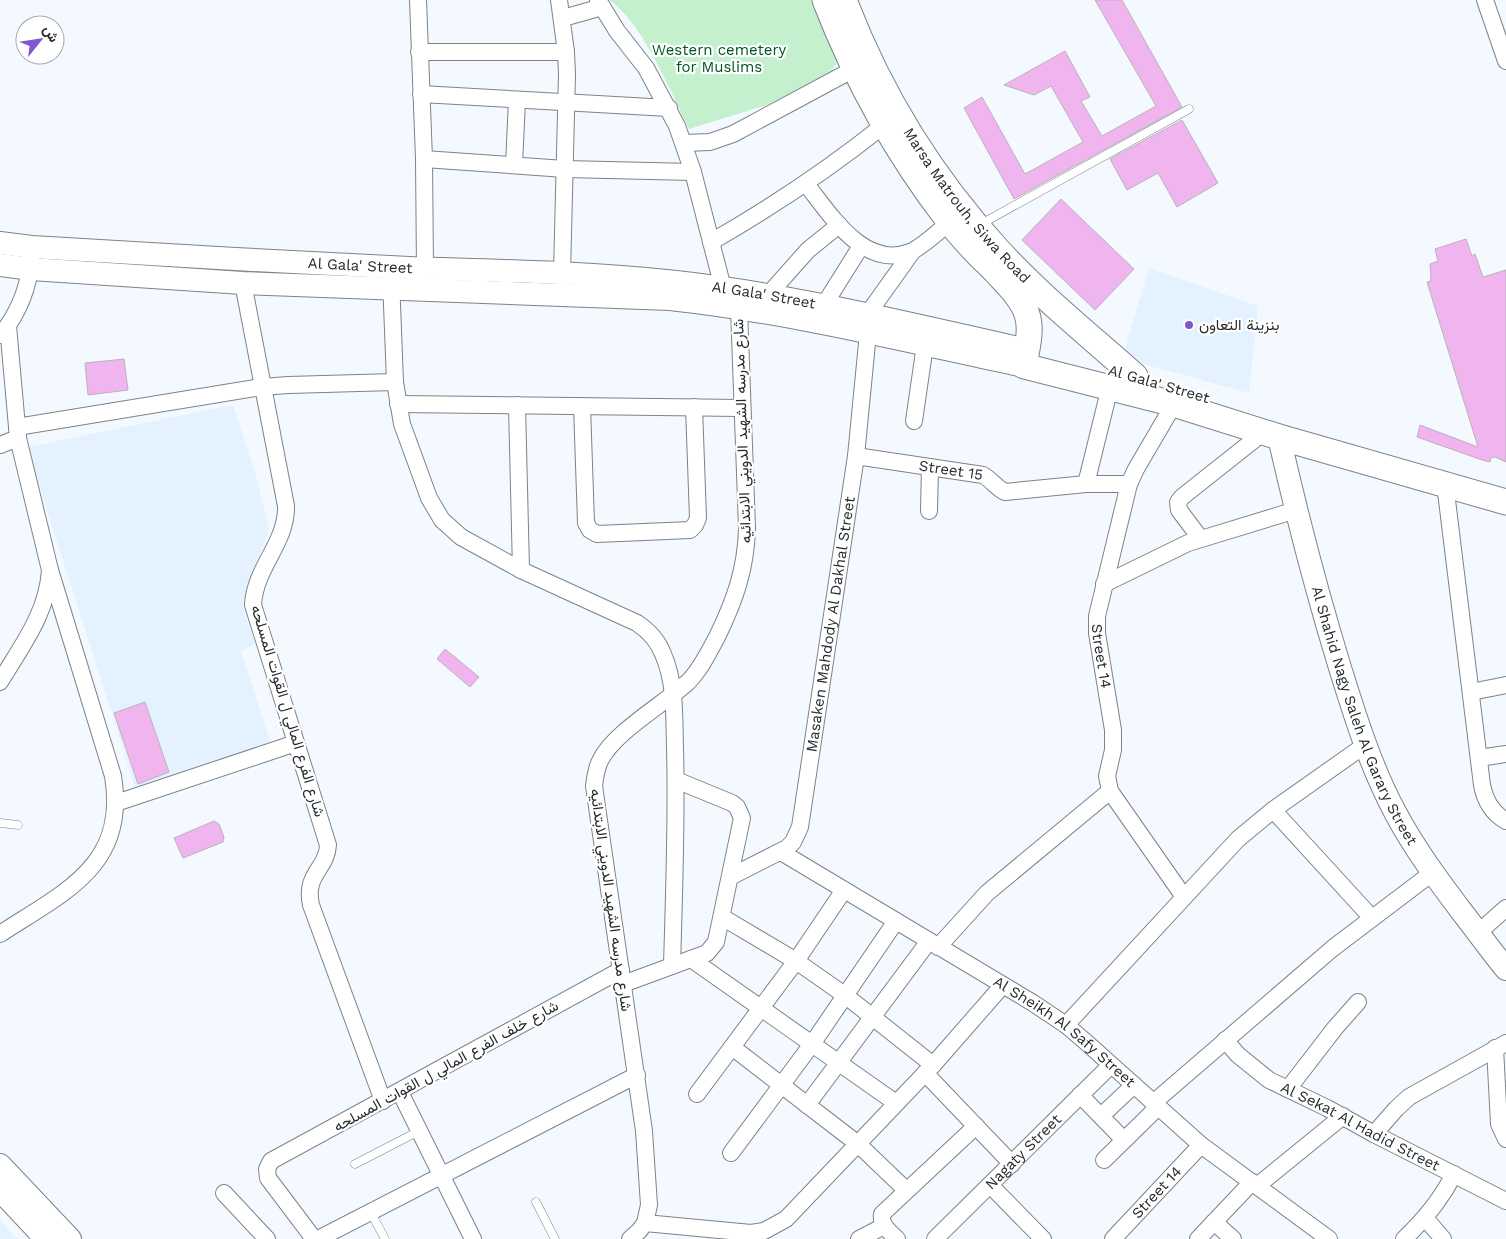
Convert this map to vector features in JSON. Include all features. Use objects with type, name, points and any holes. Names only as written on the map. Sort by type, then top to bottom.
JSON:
[{"type":"main road","name":"Marsa Matrouh, Siwa Road","points":[[825,0],[854,69],[904,158],[950,222],[1020,298],[1027,313],[1030,329],[1025,358]]},
{"type":"main road","name":"Marsa Matrouh, Siwa Road","points":[[844,0],[872,64],[894,107],[947,188],[978,226],[1022,274],[1135,376]]},
{"type":"main road","name":"Al Gala' Street","points":[[1025,358],[1135,376],[1506,486]]},
{"type":"main road","name":"Al Gala' Street","points":[[1025,358],[1110,387],[1174,404],[1506,502]]},
{"type":"street","points":[[418,0],[424,159],[425,268]]},
{"type":"street","points":[[559,0],[566,52],[562,274]]},
{"type":"street","points":[[1485,0],[1506,61]]},
{"type":"street","points":[[562,18],[600,4],[617,31],[646,68],[669,108],[684,143],[723,288]]},
{"type":"street","points":[[419,52],[566,52]]},
{"type":"street","points":[[684,143],[710,142],[733,134],[854,69]]},
{"type":"street","points":[[421,94],[669,108]]},
{"type":"street","points":[[514,165],[517,100]]},
{"type":"street","points":[[711,242],[806,184],[884,125]]},
{"type":"street","points":[[424,159],[564,169],[693,172]]},
{"type":"street","points":[[806,184],[849,237],[861,246],[887,255],[900,255],[912,252]]},
{"type":"street","points":[[868,324],[912,252],[950,222]]},
{"type":"street","points":[[768,295],[802,256],[839,225]]},
{"type":"street","name":"Al Gala' Street","points":[[0,243],[32,247],[244,261],[390,277],[693,301],[868,324],[1025,358]]},
{"type":"street","points":[[824,305],[861,246]]},
{"type":"street","points":[[0,934],[71,888],[83,878],[94,865],[110,836],[116,803],[113,776],[50,570],[17,433],[4,331],[26,292],[32,247]]},
{"type":"street","name":"Al Gala' Street","points":[[0,265],[30,269],[243,283],[390,277],[425,268],[649,280],[723,288],[824,305],[925,345],[1025,358]]},
{"type":"street","points":[[390,277],[395,382],[402,424],[429,498],[442,520],[461,537],[521,570],[628,618],[647,630],[657,642],[664,656],[674,694],[676,780],[672,966]]},
{"type":"street","name":"شارع الفرع المالي ل القوات المسلحه","points":[[243,283],[262,387],[285,495],[286,516],[282,532],[258,579],[254,591],[253,605],[328,845],[328,852],[312,880],[309,896],[311,905],[383,1101]]},
{"type":"street","name":"شارع مدرسه الشهيد الدويني الابتدائيه","points":[[645,1223],[650,1205],[644,1131],[594,786],[600,760],[612,744],[688,682],[704,662],[730,611],[741,578],[747,528],[739,308]]},
{"type":"street","name":"Masaken Mahdody Al Dakhal Street","points":[[730,877],[781,852],[793,842],[800,827],[856,456],[868,324]]},
{"type":"street","points":[[914,421],[925,345]]},
{"type":"street","points":[[0,444],[17,433],[262,387],[395,382]]},
{"type":"street","points":[[1086,484],[1110,387]]},
{"type":"street","points":[[398,404],[742,408]]},
{"type":"street","name":"Street 14","points":[[1110,792],[1107,776],[1112,750],[1113,730],[1096,624],[1129,484],[1174,404]]},
{"type":"street","points":[[517,405],[521,570]]},
{"type":"street","points":[[582,406],[586,523],[590,530],[598,534],[690,530],[695,525],[698,518],[694,407]]},
{"type":"street","points":[[1200,538],[1178,510],[1178,502],[1182,497],[1272,434]]},
{"type":"street","name":"Al Shahid Nagy Saleh Al Garary Street","points":[[1272,434],[1296,510],[1314,583],[1365,745],[1394,811],[1412,842],[1432,873],[1506,969]]},
{"type":"street","name":"Street 15","points":[[856,456],[983,475],[989,478],[998,489],[1005,492],[1086,484],[1129,484]]},
{"type":"street","points":[[929,511],[930,467]]},
{"type":"street","points":[[1445,484],[1484,795],[1493,811],[1506,822]]},
{"type":"street","points":[[1104,584],[1169,551],[1200,538],[1296,510]]},
{"type":"street","points":[[0,682],[43,608],[50,570]]},
{"type":"street","points":[[1471,692],[1506,685]]},
{"type":"street","points":[[116,803],[296,743]]},
{"type":"street","points":[[1066,1025],[1238,839],[1273,810],[1365,745]]},
{"type":"street","points":[[1479,758],[1506,754]]},
{"type":"street","name":"شارع خلف الفرع المالي ل القوات المسلحه","points":[[316,1239],[268,1178],[267,1169],[271,1161],[622,977],[672,966],[707,953],[714,947],[742,818],[740,812],[732,804],[676,780]]},
{"type":"street","points":[[807,1105],[873,1017],[934,944],[987,893],[1110,792],[1184,897]]},
{"type":"street","points":[[1273,810],[1371,917]]},
{"type":"street","name":"Al Sheikh Al Safy Street","points":[[781,852],[1003,985],[1066,1025],[1201,1145],[1255,1184],[1320,1236]]},
{"type":"street","points":[[1104,1160],[1156,1105],[1225,1040],[1371,917],[1432,873]]},
{"type":"street","points":[[697,1094],[796,961],[844,890]]},
{"type":"street","points":[[1478,933],[1506,908]]},
{"type":"street","points":[[722,917],[796,961],[873,1017],[929,1069],[976,1126],[1012,1164]]},
{"type":"street","points":[[731,1153],[812,1044],[896,921]]},
{"type":"street","points":[[691,959],[896,1103]]},
{"type":"street","points":[[630,1239],[639,1232],[645,1223],[766,1235],[786,1219],[858,1144],[929,1069],[1003,985]]},
{"type":"street","points":[[1288,1089],[1335,1028],[1358,1002]]},
{"type":"street","name":"Al Sekat Al Hadid Street","points":[[1225,1040],[1253,1068],[1269,1080],[1343,1116],[1374,1134],[1506,1201]]},
{"type":"street","points":[[1374,1134],[1396,1108],[1409,1097],[1500,1046]]},
{"type":"street","points":[[1500,1046],[1499,1124],[1506,1140]]},
{"type":"street","points":[[732,1047],[858,1144],[906,1190]]},
{"type":"street","name":"Nagaty Street","points":[[935,1239],[1111,1065]]},
{"type":"street","points":[[316,1239],[636,1074]]},
{"type":"street","points":[[1101,1116],[1134,1085]]},
{"type":"street","points":[[400,1092],[473,1239]]},
{"type":"street","points":[[1080,1095],[1124,1140]]},
{"type":"street","points":[[1198,1239],[1255,1184],[1343,1116]]},
{"type":"street","points":[[896,1239],[884,1226],[882,1214],[976,1126]]},
{"type":"street","name":"Street 14","points":[[1113,1239],[1201,1145]]},
{"type":"street","points":[[0,1165],[70,1239]]},
{"type":"street","points":[[1404,1239],[1426,1219],[1454,1174]]},
{"type":"street","points":[[990,1185],[1042,1239]]},
{"type":"street","points":[[0,1190],[46,1239]]},
{"type":"street","points":[[224,1193],[267,1239]]},
{"type":"street","points":[[1426,1219],[1443,1239]]},
{"type":"street","points":[[1214,1222],[1233,1239]]},
{"type":"street","points":[[860,1239],[884,1226]]},
{"type":"lane","points":[[978,226],[1189,109]]},
{"type":"lane","points":[[0,823],[18,824]]},
{"type":"lane","points":[[356,1164],[419,1131]]},
{"type":"lane","points":[[536,1202],[555,1239]]},
{"type":"lane","points":[[370,1211],[385,1239]]},
{"type":"shaded area","points":[[1149,268],[1258,306],[1249,393],[1143,364],[1125,349]]},
{"type":"shaded area","points":[[233,405],[257,479],[269,529],[242,605],[255,644],[241,651],[271,744],[137,793],[27,447]]},
{"type":"shaded area","points":[[0,1220],[17,1239],[0,1239]]},
{"type":"green space","name":"Western cemetery for Muslims","points":[[609,0],[814,0],[839,59],[829,75],[773,103],[689,129],[655,59],[644,41],[633,24]]},
{"type":"building","points":[[1095,0],[1122,0],[1182,107],[1014,199],[964,108],[982,97],[1025,174],[1083,142],[1051,86],[1034,95],[1004,85],[1065,51],[1090,97],[1081,101],[1102,136],[1156,106]]},
{"type":"building","points":[[1182,120],[1218,183],[1177,207],[1158,173],[1127,190],[1110,159]]},
{"type":"building","points":[[1061,199],[1134,269],[1095,310],[1022,240]]},
{"type":"building","points":[[1466,239],[1472,256],[1475,254],[1483,277],[1506,270],[1506,462],[1495,457],[1491,458],[1490,462],[1482,460],[1417,437],[1420,425],[1478,447],[1427,282],[1431,281],[1430,264],[1438,261],[1435,249]]},
{"type":"building","points":[[124,359],[128,390],[88,395],[85,363]]},
{"type":"building","points":[[445,649],[479,677],[470,687],[437,659]]},
{"type":"building","points":[[145,702],[169,772],[138,784],[114,713]]},
{"type":"building","points":[[214,821],[219,824],[224,837],[223,842],[183,858],[174,838]]},
{"type":"place","name":"بنزينة التعاون","points":[[1189,325]]}]
